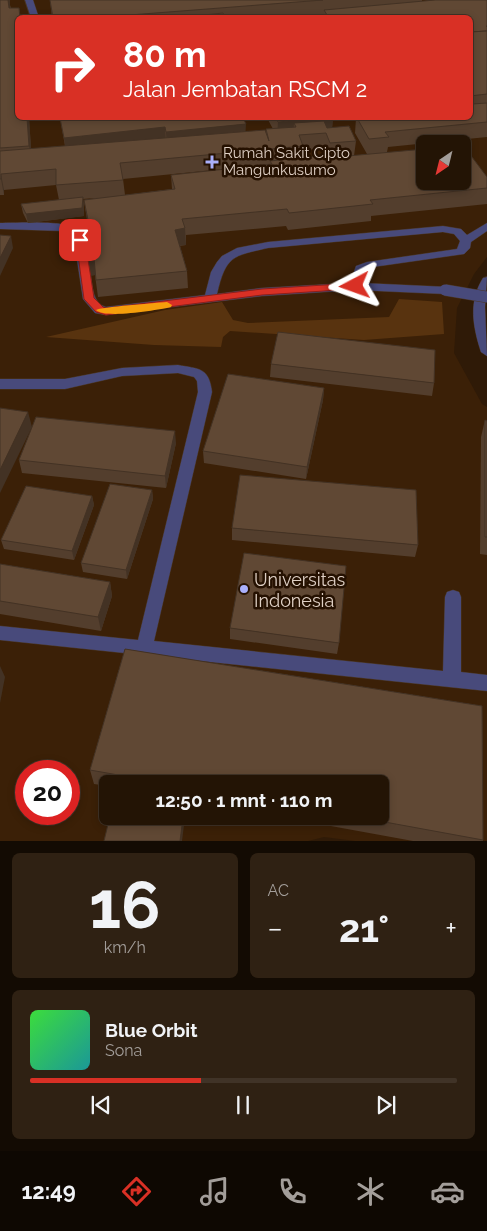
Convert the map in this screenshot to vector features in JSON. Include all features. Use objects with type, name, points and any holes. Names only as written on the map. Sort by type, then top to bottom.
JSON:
[{"type":"street","points":[[29,0],[34,15]]},
{"type":"street","points":[[0,226],[65,228],[75,233],[80,240],[89,299],[99,310],[127,310],[262,292],[355,286],[446,290],[487,297]]},
{"type":"street","points":[[355,286],[360,268],[371,264],[460,252],[466,242],[487,226]]},
{"type":"street","points":[[210,299],[216,269],[230,254],[245,249],[268,245],[443,229],[457,232],[466,242]]},
{"type":"street","points":[[487,281],[478,311],[480,331],[487,352]]},
{"type":"street","points":[[0,384],[65,384],[122,372],[178,369],[198,373],[204,380],[205,392],[144,648]]},
{"type":"street","points":[[452,680],[453,597]]},
{"type":"street","points":[[0,633],[487,683]]},
{"type":"shaded area","name":"Universitas Indonesia","points":[[0,0],[487,0],[487,257],[474,274],[457,308],[454,353],[482,404],[487,407],[487,841],[355,841],[324,837],[308,841],[0,841]]},
{"type":"shaded area","points":[[399,299],[442,302],[444,334],[364,340],[230,331],[223,337],[221,347],[154,345],[46,337],[165,310],[222,302],[233,320],[248,323],[389,317]]},
{"type":"building","points":[[0,0],[8,0],[9,8],[19,8],[20,15],[15,15],[15,120],[27,120],[29,146],[0,148]]},
{"type":"building","points":[[50,0],[323,0],[130,15],[52,15]]},
{"type":"building","points":[[435,0],[487,0],[487,31],[473,32],[473,15],[327,15],[324,10]]},
{"type":"building","points":[[223,13],[224,15],[205,15]]},
{"type":"building","points":[[487,31],[487,94],[473,96],[473,32]]},
{"type":"building","points":[[487,103],[487,122],[385,132],[389,137],[369,139],[358,120],[473,120],[473,104]]},
{"type":"building","points":[[60,120],[244,120],[246,124],[166,132],[165,127],[64,138]]},
{"type":"building","points":[[276,120],[299,120],[278,122]]},
{"type":"building","points":[[324,121],[327,128],[349,126],[356,141],[330,143],[326,133],[299,135],[303,146],[120,163],[123,180],[56,185],[56,169],[1,174],[0,179],[0,151],[265,130],[269,141],[266,129],[296,127],[294,123]]},
{"type":"building","points":[[416,150],[416,190],[468,190],[370,200],[373,204],[289,213],[287,209],[182,219],[185,228],[175,230],[187,271],[96,280],[94,258],[86,259],[80,222],[88,220],[84,200],[175,189],[171,175],[272,164],[270,161],[346,153],[348,156]]},
{"type":"building","points":[[471,156],[487,177],[487,188],[471,190]]},
{"type":"building","points":[[83,197],[82,208],[26,214],[21,204]]},
{"type":"building","points":[[0,235],[11,236],[0,258]]},
{"type":"building","points":[[278,332],[435,350],[434,383],[271,364]]},
{"type":"building","points":[[228,374],[324,388],[307,467],[203,451]]},
{"type":"building","points":[[0,408],[28,412],[0,470]]},
{"type":"building","points":[[36,417],[175,431],[165,476],[19,460]]},
{"type":"building","points":[[485,420],[487,421],[487,537],[485,537]]},
{"type":"building","points":[[240,475],[416,490],[418,545],[232,528]]},
{"type":"building","points":[[110,484],[152,490],[126,570],[81,563]]},
{"type":"building","points":[[26,486],[92,496],[72,551],[1,540]]},
{"type":"building","points":[[244,553],[346,566],[339,643],[230,628]]},
{"type":"building","points":[[0,564],[110,582],[98,617],[0,601]]},
{"type":"building","points":[[125,649],[482,706],[483,840],[389,823],[389,775],[118,775],[90,770]]},
{"type":"building","points":[[108,825],[182,825],[180,841],[104,841]]},
{"type":"slow traffic","points":[[101,310],[127,310],[167,305]]},
{"type":"place","name":"Rumah Sakit Cipto Mangunkusumo","points":[[212,162]]},
{"type":"place","name":"Universitas Indonesia","points":[[244,589]]},
{"type":"route","points":[[80,240],[89,299],[99,310],[127,310],[262,292],[355,286]]}]
